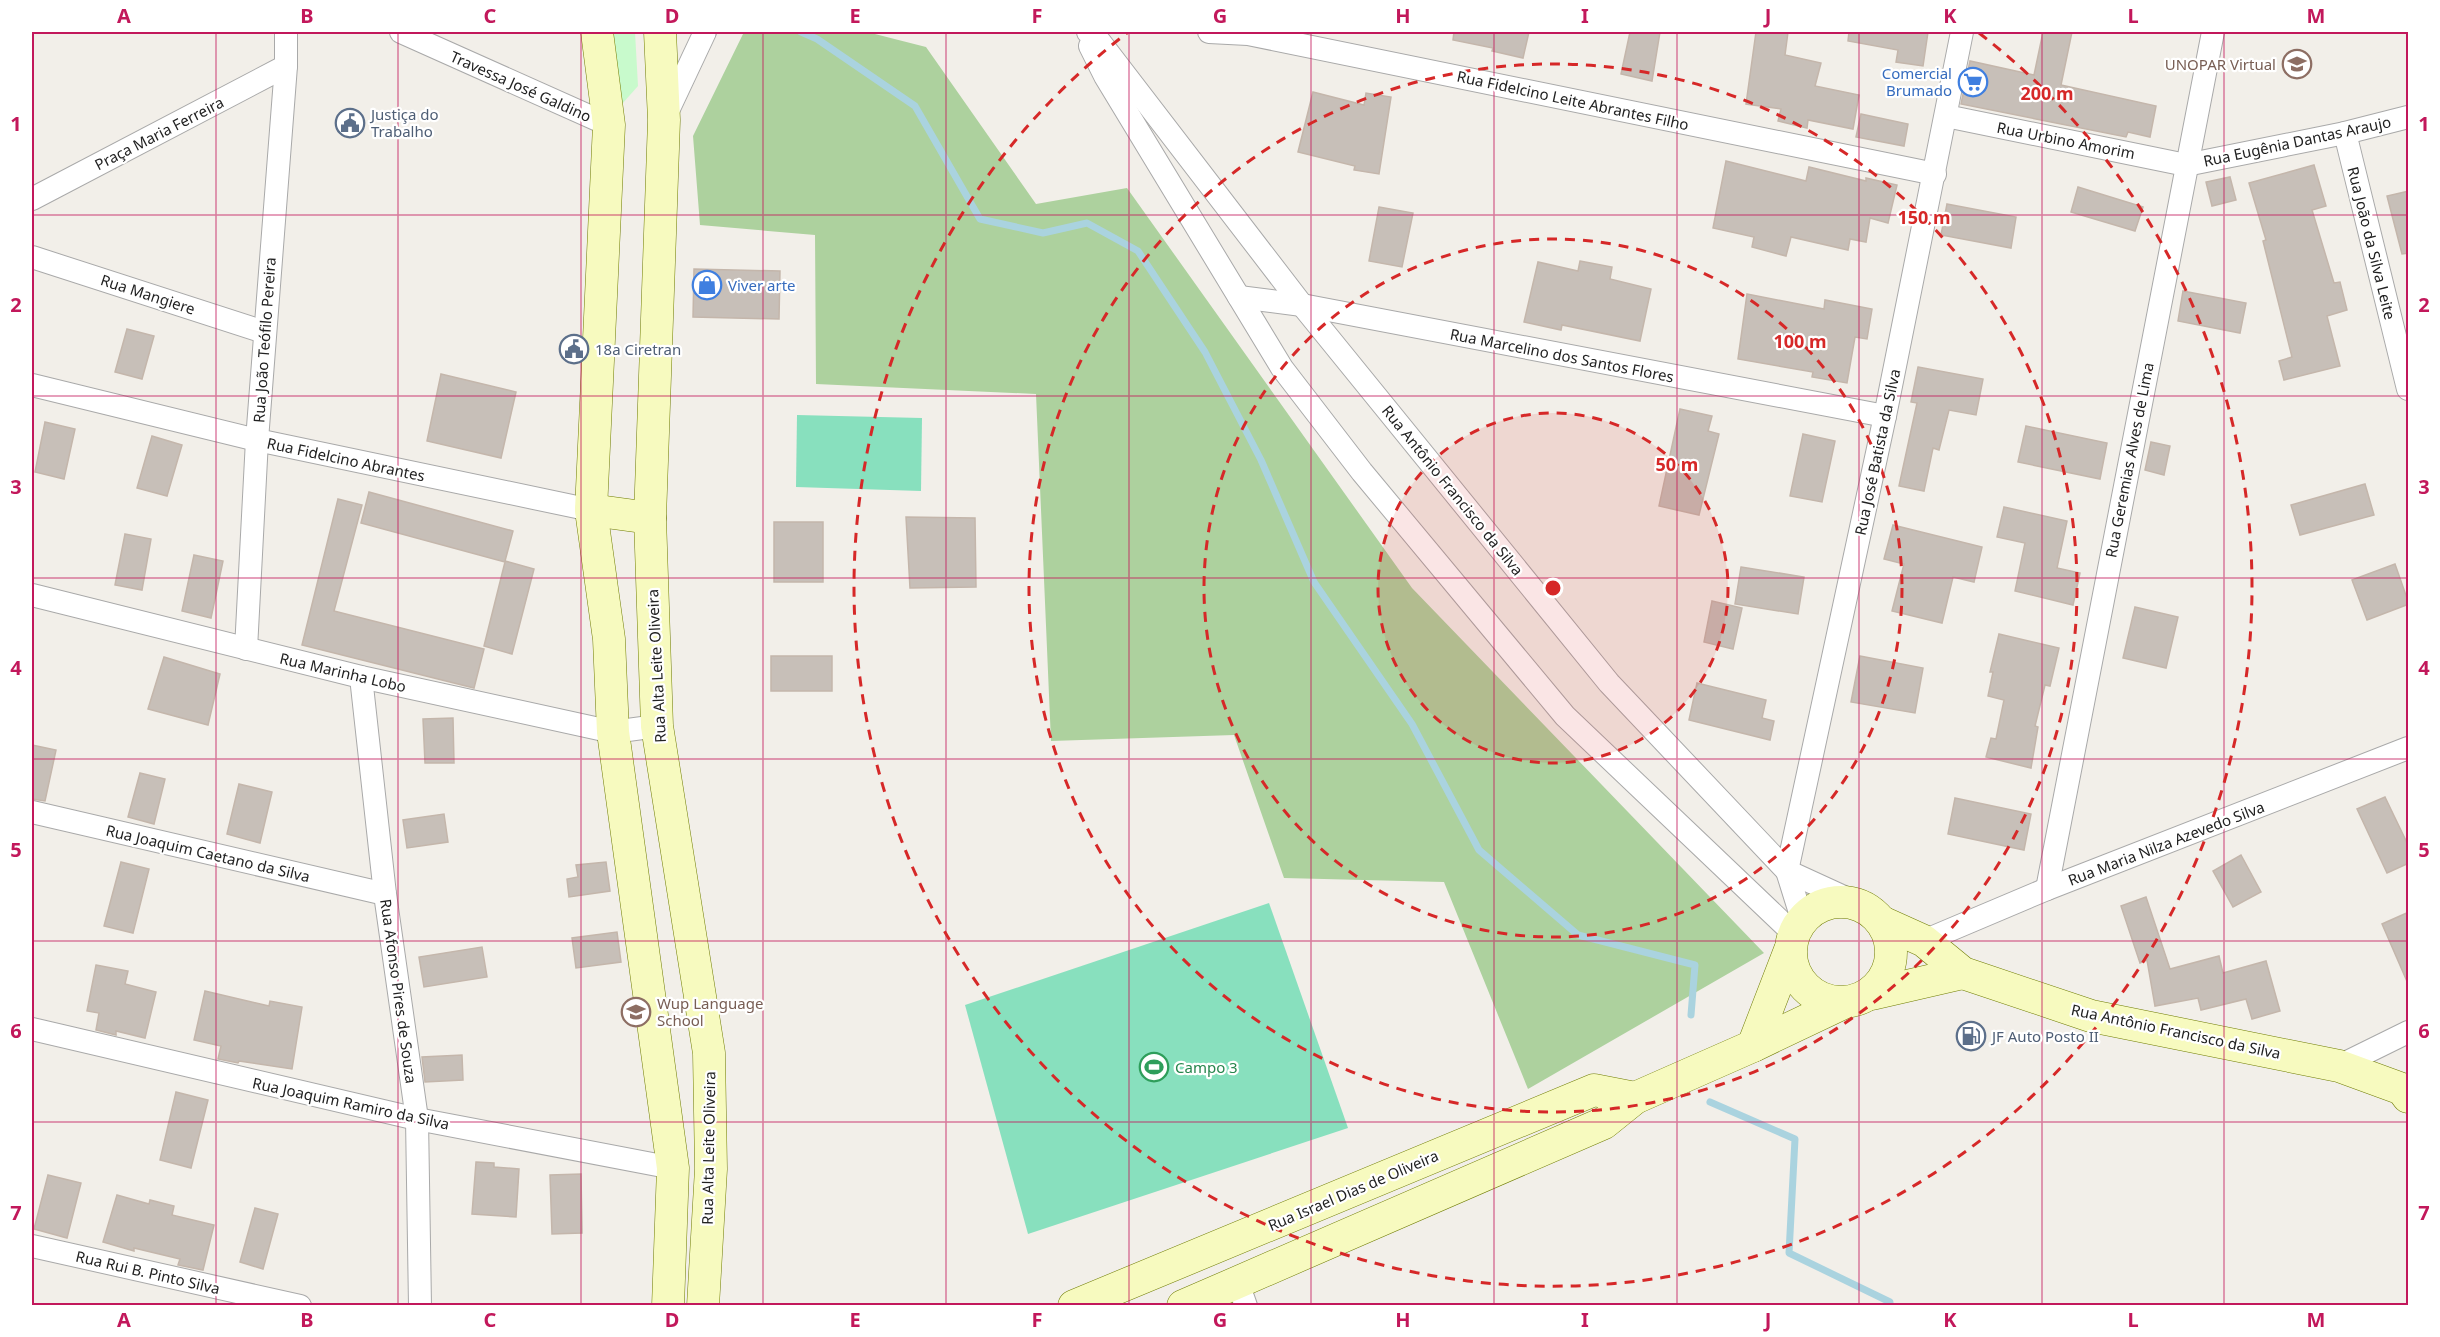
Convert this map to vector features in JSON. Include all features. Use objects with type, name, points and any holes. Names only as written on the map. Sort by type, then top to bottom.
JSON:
[{"type":"main road","points":[[597,32],[609,125],[591,510],[609,639],[613,732],[673,1168],[668,1305]]},
{"type":"main road","points":[[660,32],[664,120]]},
{"type":"main road","name":"Rua Alta Leite Oliveira","points":[[664,120],[650,518],[657,726],[709,1053],[711,1169],[703,1305]]},
{"type":"main road","points":[[591,510],[650,518]]},
{"type":"main road","points":[[1754,1046],[1795,934],[1828,902],[1859,904],[1884,923],[1893,954],[1883,983],[1872,994]]},
{"type":"main road","name":"Rua Antônio Francisco da Silva","points":[[1884,923],[1924,941],[1963,973],[2091,1016],[2339,1066],[2402,1089],[2409,1097]]},
{"type":"main road","points":[[1795,934],[1792,966],[1811,993],[1841,1004]]},
{"type":"main road","points":[[1183,1305],[1242,1294],[1604,1123],[1635,1098],[1754,1046],[1841,1004],[1872,994],[1963,973]]},
{"type":"main road","name":"Rua Israel Dias de Oliveira","points":[[1074,1305],[1594,1090],[1635,1098]]},
{"type":"main road","points":[[1224,1244],[1242,1294]]},
{"type":"street","name":"Rua João Teófilo Pereira","points":[[246,649],[264,332],[286,66],[286,32]]},
{"type":"street","name":"Travessa José Galdino","points":[[400,32],[609,125]]},
{"type":"street","name":"Rua Alta Leite Oliveira","points":[[664,120],[705,32]]},
{"type":"street","points":[[1082,32],[1106,76],[1282,368],[1362,472],[1565,716],[1795,934]]},
{"type":"street","name":"Rua Antônio Francisco da Silva","points":[[1088,32],[1100,42],[1302,305],[1609,683],[1787,871],[1859,904]]},
{"type":"street","name":"Rua Fidelcino Leite Abrantes Filho","points":[[1209,32],[1248,34],[1935,174]]},
{"type":"street","name":"Rua José Batista da Silva","points":[[1787,871],[1885,416],[1962,32]]},
{"type":"street","name":"Rua Geremias Alves de Lima","points":[[2047,889],[2212,32]]},
{"type":"street","name":"Praça Maria Ferreira","points":[[32,199],[286,66]]},
{"type":"street","name":"Rua Urbino Amorim","points":[[1946,116],[2186,165]]},
{"type":"street","name":"Rua Eugênia Dantas Araujo","points":[[2186,165],[2345,133],[2409,117]]},
{"type":"street","name":"Rua João da Silva Leite","points":[[2345,133],[2409,389]]},
{"type":"street","name":"Rua Mangiere","points":[[32,257],[264,332]]},
{"type":"street","name":"Rua Marcelino dos Santos Flores","points":[[1239,297],[1302,305],[1885,416]]},
{"type":"street","name":"Rua Fidelcino Abrantes","points":[[32,385],[257,440],[591,510]]},
{"type":"street","name":"Rua Marinha Lobo","points":[[32,595],[361,677],[613,732],[657,726]]},
{"type":"street","name":"Rua Afonso Pires de Souza","points":[[361,677],[385,894],[417,1119],[420,1305]]},
{"type":"street","name":"Rua Maria Nilza Azevedo Silva","points":[[1924,941],[2047,889],[2409,748]]},
{"type":"street","name":"Rua Joaquim Caetano da Silva","points":[[32,812],[385,894]]},
{"type":"street","points":[[1787,871],[1795,934]]},
{"type":"street","name":"Rua Joaquim Ramiro da Silva","points":[[32,1029],[417,1119],[673,1168]]},
{"type":"street","points":[[2339,1066],[2409,1032]]},
{"type":"street","name":"Rua Rui B. Pinto Silva","points":[[32,1246],[300,1305]]},
{"type":"green space","points":[[611,32],[635,32],[638,86],[622,104]]},
{"type":"green space","points":[[744,32],[867,32],[926,47],[1036,204],[1127,188],[1412,588],[1764,953],[1528,1089],[1444,882],[1284,878],[1234,735],[1051,741],[1036,394],[816,384],[815,235],[700,225],[693,136]]},
{"type":"green space","points":[[797,415],[922,418],[921,491],[796,487]]},
{"type":"green space","name":"Campo 3","points":[[1269,903],[1348,1128],[1028,1234],[965,1005]]},
{"type":"building","points":[[1454,32],[1529,32],[1523,58],[1492,51],[1493,48],[1453,40]]},
{"type":"building","points":[[1630,32],[1660,32],[1652,81],[1621,74]]},
{"type":"building","points":[[1756,32],[1788,32],[1785,55],[1821,63],[1815,86],[1859,95],[1853,129],[1808,120],[1807,128],[1778,121],[1781,109],[1746,104]]},
{"type":"building","points":[[1849,32],[1928,32],[1923,66],[1896,62],[1898,50],[1848,41]]},
{"type":"building","points":[[2043,32],[2072,32],[2061,85],[2156,106],[2150,137],[2128,132],[2126,137],[1961,104],[1970,61],[2034,75]]},
{"type":"building","points":[[1313,92],[1364,105],[1366,93],[1391,97],[1379,174],[1354,170],[1355,166],[1298,152]]},
{"type":"building","points":[[1861,114],[1908,124],[1904,146],[1856,137]]},
{"type":"building","points":[[1726,161],[1806,181],[1809,167],[1866,181],[1866,178],[1897,185],[1888,223],[1870,218],[1866,242],[1850,239],[1848,250],[1791,237],[1786,256],[1752,247],[1754,237],[1713,228]]},
{"type":"building","points":[[2314,165],[2326,206],[2312,210],[2334,283],[2340,282],[2347,310],[2327,316],[2340,366],[2284,380],[2279,361],[2292,357],[2263,241],[2266,240],[2249,183]]},
{"type":"building","points":[[2230,177],[2236,200],[2212,206],[2206,182]]},
{"type":"building","points":[[2078,187],[2143,207],[2135,231],[2071,212]]},
{"type":"building","points":[[2409,191],[2409,253],[2402,254],[2387,196]]},
{"type":"building","points":[[1947,204],[2016,217],[2011,248],[1941,235]]},
{"type":"building","points":[[1379,207],[1413,213],[1402,267],[1369,261]]},
{"type":"building","points":[[1580,261],[1612,267],[1610,279],[1651,289],[1640,341],[1562,325],[1561,330],[1524,322],[1538,262],[1578,271]]},
{"type":"building","points":[[694,269],[780,271],[779,319],[693,317]]},
{"type":"building","points":[[2183,291],[2246,303],[2240,333],[2178,321]]},
{"type":"building","points":[[1747,294],[1824,309],[1825,300],[1872,309],[1867,339],[1855,337],[1847,383],[1812,377],[1813,372],[1738,359]]},
{"type":"building","points":[[127,329],[154,336],[142,379],[115,372]]},
{"type":"building","points":[[1918,367],[1983,379],[1976,415],[1949,410],[1939,450],[1933,448],[1924,491],[1899,486],[1917,403],[1911,402]]},
{"type":"building","points":[[441,374],[516,392],[501,458],[427,441]]},
{"type":"building","points":[[1680,409],[1712,416],[1708,431],[1719,434],[1699,515],[1659,506]]},
{"type":"building","points":[[45,422],[75,429],[64,479],[35,472]]},
{"type":"building","points":[[2026,426],[2107,443],[2100,479],[2018,462]]},
{"type":"building","points":[[1803,434],[1835,441],[1822,502],[1790,496]]},
{"type":"building","points":[[152,436],[182,445],[167,496],[137,488]]},
{"type":"building","points":[[2151,442],[2170,446],[2164,475],[2145,470]]},
{"type":"building","points":[[2365,484],[2374,515],[2300,535],[2291,505]]},
{"type":"building","points":[[369,492],[513,531],[505,561],[534,569],[512,654],[484,646],[505,562],[361,523]]},
{"type":"building","points":[[338,499],[362,505],[334,611],[484,649],[474,688],[302,645]]},
{"type":"building","points":[[2004,507],[2067,521],[2057,568],[2080,573],[2073,605],[2015,591],[2025,543],[1997,537]]},
{"type":"building","points":[[906,517],[975,518],[976,587],[910,588]]},
{"type":"building","points":[[774,522],[823,522],[823,582],[774,582]]},
{"type":"building","points":[[1893,525],[1982,547],[1974,582],[1953,577],[1942,623],[1892,611],[1904,564],[1884,559]]},
{"type":"building","points":[[125,534],[151,539],[142,590],[115,585]]},
{"type":"building","points":[[194,555],[223,561],[211,618],[182,611]]},
{"type":"building","points":[[2395,564],[2409,604],[2367,620],[2352,580]]},
{"type":"building","points":[[1741,567],[1804,577],[1798,614],[1735,604]]},
{"type":"building","points":[[1712,601],[1742,608],[1733,649],[1704,642]]},
{"type":"building","points":[[2135,607],[2178,617],[2166,668],[2123,658]]},
{"type":"building","points":[[1999,634],[2059,648],[2050,686],[2045,685],[2035,726],[2038,727],[2031,768],[1986,757],[1991,738],[1996,739],[2004,700],[1988,696],[1993,672],[1990,672]]},
{"type":"building","points":[[771,656],[832,656],[832,691],[771,691]]},
{"type":"building","points":[[1860,656],[1923,668],[1915,713],[1851,702]]},
{"type":"building","points":[[164,657],[220,674],[208,725],[148,709]]},
{"type":"building","points":[[1697,683],[1766,700],[1762,718],[1774,721],[1770,740],[1689,720]]},
{"type":"building","points":[[453,718],[454,763],[425,763],[423,719]]},
{"type":"building","points":[[32,745],[56,750],[45,801],[32,799]]},
{"type":"building","points":[[140,773],[165,779],[154,824],[128,817]]},
{"type":"building","points":[[239,784],[272,792],[260,843],[227,834]]},
{"type":"building","points":[[2385,797],[2409,847],[2409,863],[2387,873],[2357,809]]},
{"type":"building","points":[[1955,798],[2031,814],[2024,850],[1948,834]]},
{"type":"building","points":[[444,814],[448,842],[407,848],[403,820]]},
{"type":"building","points":[[2241,855],[2261,892],[2233,907],[2213,871]]},
{"type":"building","points":[[121,862],[149,869],[133,933],[104,926]]},
{"type":"building","points":[[606,862],[610,891],[569,897],[567,879],[578,877],[576,865]]},
{"type":"building","points":[[2146,897],[2170,969],[2219,956],[2223,973],[2266,961],[2280,1011],[2252,1019],[2246,999],[2201,1010],[2198,998],[2155,1006],[2147,960],[2140,963],[2121,906]]},
{"type":"building","points":[[2409,912],[2409,986],[2382,924]]},
{"type":"building","points":[[617,932],[621,962],[576,968],[572,938]]},
{"type":"building","points":[[482,947],[487,977],[424,987],[419,957]]},
{"type":"building","points":[[96,965],[128,971],[125,984],[156,992],[145,1038],[116,1031],[116,1035],[96,1030],[99,1013],[87,1011]]},
{"type":"building","points":[[205,991],[269,1006],[270,1001],[302,1007],[292,1069],[218,1059],[221,1046],[194,1040]]},
{"type":"building","points":[[462,1055],[463,1080],[425,1082],[422,1057]]},
{"type":"building","points":[[176,1092],[208,1100],[191,1168],[160,1160]]},
{"type":"building","points":[[476,1162],[494,1163],[494,1167],[519,1169],[516,1217],[472,1214]]},
{"type":"building","points":[[581,1174],[582,1233],[552,1234],[550,1175]]},
{"type":"building","points":[[48,1175],[81,1183],[67,1238],[34,1229]]},
{"type":"building","points":[[117,1195],[149,1204],[150,1200],[174,1206],[172,1215],[214,1225],[203,1270],[178,1265],[180,1259],[134,1248],[134,1251],[103,1242]]},
{"type":"building","points":[[255,1208],[278,1214],[263,1269],[240,1262]]},
{"type":"waterway","points":[[801,32],[817,39],[915,106],[980,219],[1043,233],[1087,223],[1138,251],[1205,352],[1261,460],[1314,582],[1412,724],[1479,850],[1578,935],[1695,965],[1691,1015]]},
{"type":"waterway","points":[[1710,1102],[1795,1139],[1789,1253],[1890,1302],[1890,1306]]},
{"type":"place","name":"UNOPAR Virtual","points":[[2297,64]]},
{"type":"place","name":"Comercial Brumado","points":[[1973,82]]},
{"type":"place","name":"Justiça do Trabalho","points":[[350,123]]},
{"type":"place","name":"Viver arte","points":[[707,285]]},
{"type":"place","name":"18a Ciretran","points":[[574,349]]},
{"type":"place","name":"Wup Language School","points":[[636,1012]]},
{"type":"place","name":"JF Auto Posto II","points":[[1971,1036]]},
{"type":"place","name":"Campo 3","points":[[1154,1067]]}]
